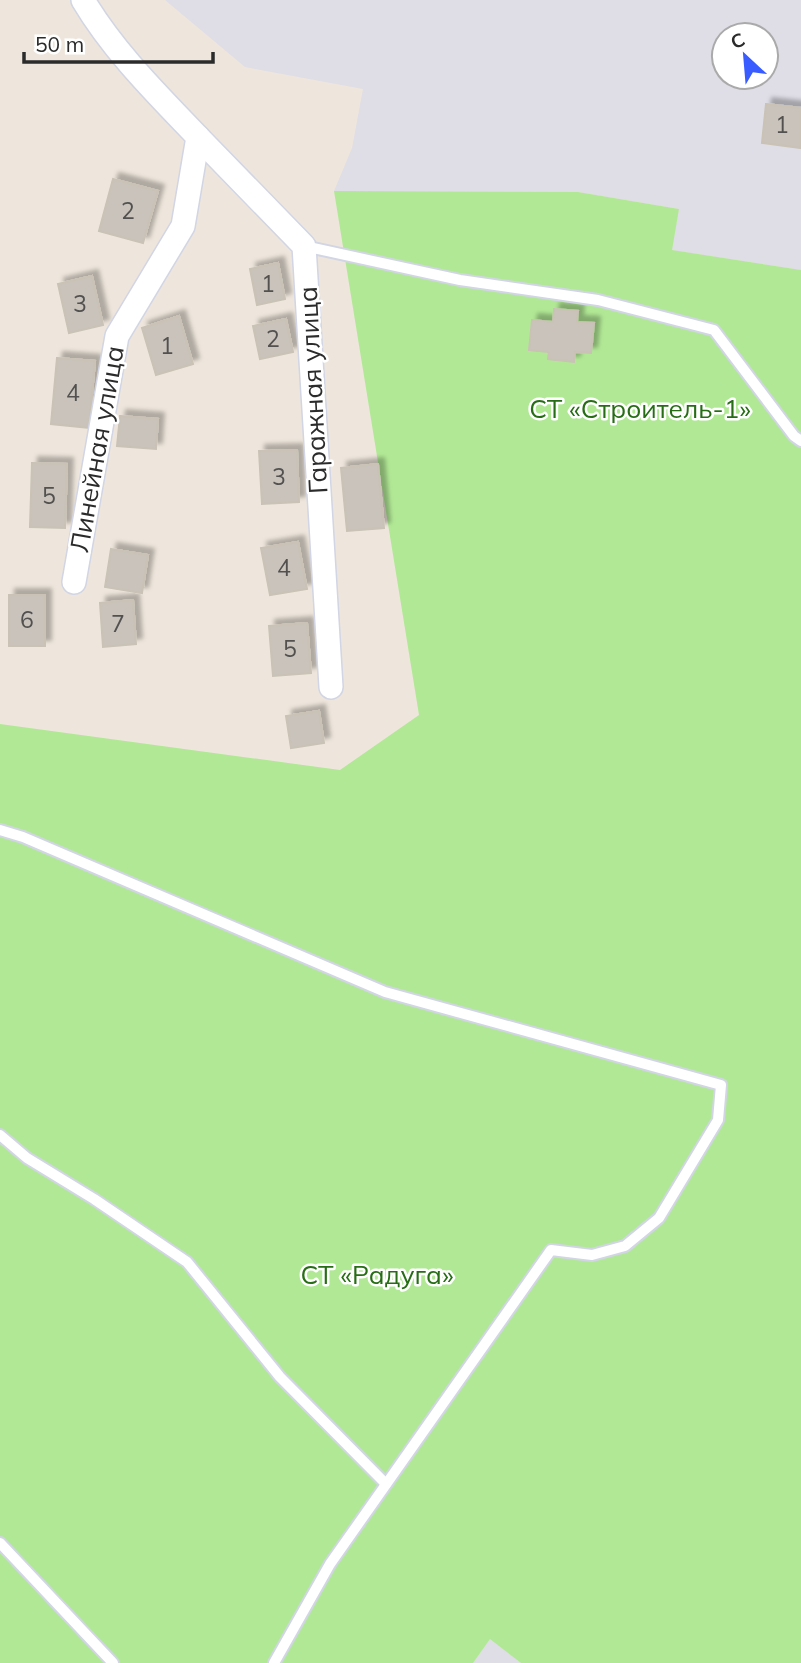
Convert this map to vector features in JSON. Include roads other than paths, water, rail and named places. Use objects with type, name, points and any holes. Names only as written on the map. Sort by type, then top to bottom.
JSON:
[{"type":"street","points":[[83,0],[98,26],[114,45],[198,137],[304,246]]},
{"type":"street","name":"Линейная улица","points":[[74,582],[117,336],[183,226],[198,137]]},
{"type":"street","name":"Гаражная улица","points":[[304,246],[331,687]]},
{"type":"lane","points":[[304,246],[460,280],[597,300],[714,330],[794,436],[801,441]]},
{"type":"lane","points":[[0,830],[23,837],[385,992],[721,1085],[719,1120],[659,1218],[625,1246],[592,1255],[551,1250],[330,1564],[274,1663]]},
{"type":"lane","points":[[0,1135],[27,1158],[94,1199],[187,1262],[280,1377],[386,1484]]},
{"type":"lane","points":[[0,1543],[113,1663]]},
{"type":"park label","name":"СТ «Строитель-1»","points":[[640,409]]},
{"type":"park label","name":"СТ «Радуга»","points":[[377,1275]]}]
